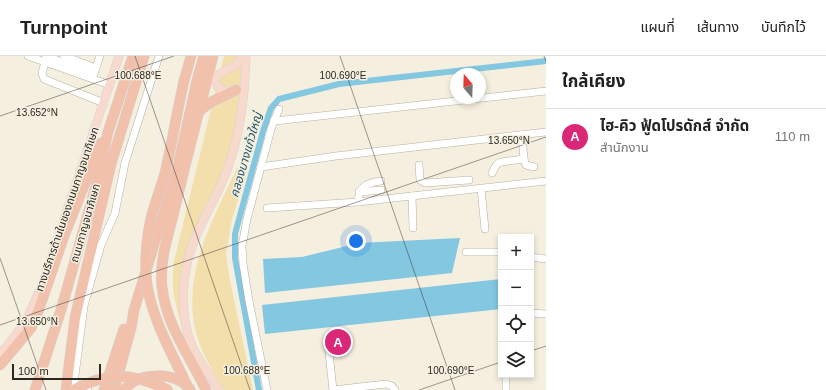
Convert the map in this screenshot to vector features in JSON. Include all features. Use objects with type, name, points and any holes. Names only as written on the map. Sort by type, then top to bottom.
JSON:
[{"type":"highway","points":[[0,364],[30,328],[39,309],[64,236],[105,133],[129,56]]},
{"type":"highway","name":"ถนนกาญจนาภิเษก","points":[[36,390],[98,182],[108,132],[133,56]]},
{"type":"highway","name":"ถนนกาญจนาภิเษก","points":[[66,390],[75,318],[111,164],[144,56]]},
{"type":"highway","points":[[190,390],[167,344],[148,294],[146,261],[147,238],[165,174],[184,81],[191,56]]},
{"type":"highway","points":[[114,390],[118,362],[178,166],[198,76],[204,56]]},
{"type":"highway","points":[[206,390],[175,331],[165,304],[162,286],[164,259],[180,185],[213,56]]},
{"type":"highway","points":[[199,111],[211,102],[236,90]]},
{"type":"highway","points":[[0,372],[33,331],[92,171],[108,132]]},
{"type":"highway","points":[[175,331],[213,390]]},
{"type":"highway","points":[[104,390],[118,362]]},
{"type":"highway","points":[[74,390],[98,379],[123,375],[148,381],[168,390]]},
{"type":"highway","points":[[124,390],[133,382],[144,378],[166,376],[180,381],[190,390]]},
{"type":"main road","name":"ทางบริการด้านในของถนนกาญจนาภิเษก","points":[[0,354],[10,344],[26,320],[42,285],[119,56]]},
{"type":"main road","points":[[242,56],[236,65],[218,74],[216,84],[220,89],[225,91],[236,90],[245,79]]},
{"type":"main road","points":[[218,390],[192,347],[187,329],[184,295],[185,275],[190,251],[227,169],[235,143],[241,118],[246,56]]},
{"type":"street","points":[[28,56],[47,59],[94,74],[98,57]]},
{"type":"street","points":[[64,56],[96,68]]},
{"type":"street","points":[[88,390],[75,386],[74,383],[84,306],[102,245],[115,213],[125,163],[159,56]]},
{"type":"street","points":[[47,59],[110,85]]},
{"type":"street","points":[[47,59],[42,73],[44,79],[104,103]]},
{"type":"street","points":[[274,120],[546,91]]},
{"type":"street","points":[[267,390],[249,301],[242,252],[247,219],[274,120],[279,109]]},
{"type":"street","points":[[261,167],[336,156],[546,132]]},
{"type":"street","points":[[522,135],[526,165],[534,167]]},
{"type":"street","points":[[492,173],[497,164],[501,162],[524,159]]},
{"type":"street","points":[[419,165],[420,180],[425,183],[469,180]]},
{"type":"street","points":[[358,202],[359,192],[367,183],[381,181]]},
{"type":"street","points":[[267,208],[358,202],[546,181]]},
{"type":"street","points":[[431,183],[433,194]]},
{"type":"street","points":[[481,189],[486,229]]},
{"type":"street","points":[[359,192],[381,190]]},
{"type":"street","points":[[412,196],[413,228]]},
{"type":"street","points":[[466,252],[498,252]]},
{"type":"street","points":[[534,257],[546,259]]},
{"type":"street","points":[[534,312],[546,314]]},
{"type":"street","points":[[328,342],[333,390],[386,384],[392,386],[395,390]]},
{"type":"street","points":[[506,378],[506,390]]},
{"type":"shaded area","points":[[224,56],[248,56],[241,131],[194,249],[186,287],[184,327],[181,324],[174,293],[174,261]]},
{"type":"shaded area","points":[[237,168],[247,172],[232,219],[226,254],[230,281],[253,390],[224,390],[202,350],[195,326],[192,302],[194,279],[199,256],[216,212]]},
{"type":"water","points":[[460,238],[452,273],[265,293],[263,259],[302,257],[359,243]]},
{"type":"water","points":[[498,279],[498,309],[265,334],[262,305]]},
{"type":"waterway","name":"คลองบางแก้วใหญ่","points":[[259,390],[235,258],[235,234],[263,131],[271,108],[279,99],[339,84],[546,61]]},
{"type":"place","name":"ไฮ-คิว ฟู้ดโปรดักส์ จำกัด","points":[[338,342]]}]
